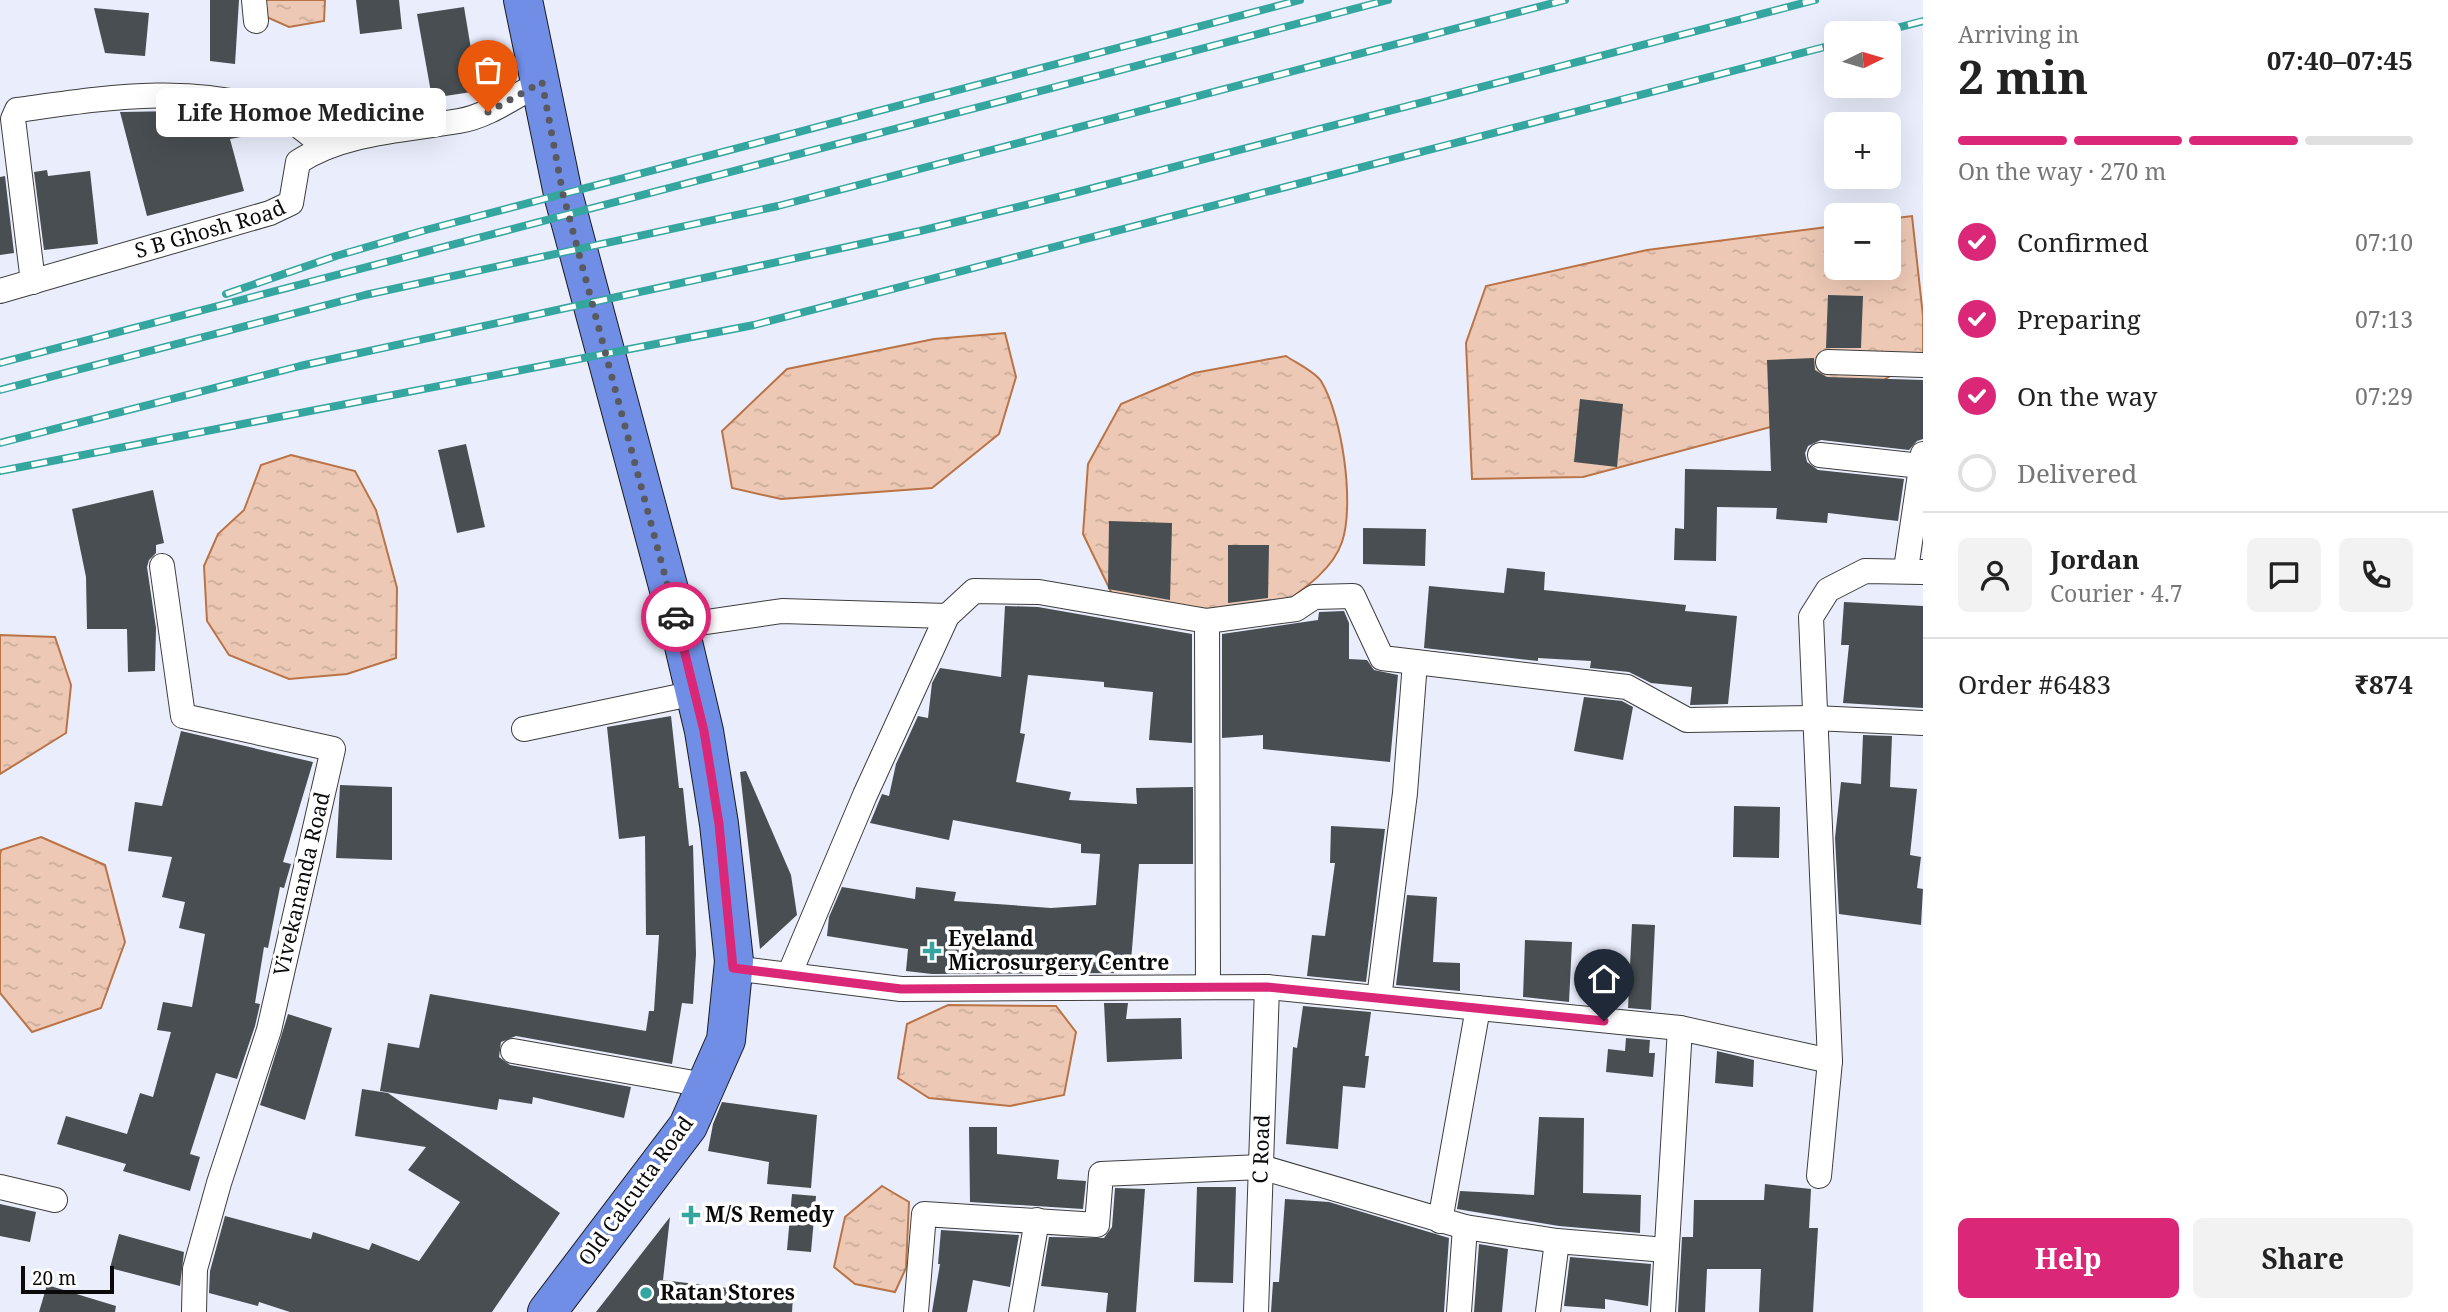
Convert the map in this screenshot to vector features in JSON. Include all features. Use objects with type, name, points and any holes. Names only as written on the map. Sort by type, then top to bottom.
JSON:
[{"type":"main road","name":"Old Calcutta Road","points":[[523,0],[563,194],[695,694],[719,824],[733,968],[726,1040],[688,1126],[547,1312]]},
{"type":"street","name":"S B Ghosh Road","points":[[0,291],[234,225],[281,208],[291,203],[298,162],[326,147],[436,123],[461,121],[488,112],[542,82]]},
{"type":"street","points":[[33,282],[13,119],[17,110],[135,94],[214,98],[280,114],[326,147]]},
{"type":"street","points":[[1828,362],[1923,365]]},
{"type":"street","points":[[1819,1176],[1830,1060],[1811,617],[1828,590],[1865,571],[1915,571],[1922,460],[1820,455]]},
{"type":"street","name":"Vivekananda Road","points":[[162,566],[183,716],[332,749],[268,1030],[219,1183],[195,1269],[194,1312]]},
{"type":"street","points":[[789,975],[865,795],[947,616],[974,591],[1026,592],[1207,621],[1296,609],[1314,597],[1353,596],[1382,658],[1627,687],[1687,720],[1814,718],[1923,723]]},
{"type":"street","points":[[679,626],[782,611],[947,616]]},
{"type":"street","points":[[1207,621],[1208,987]]},
{"type":"street","points":[[1379,998],[1405,793],[1415,662]]},
{"type":"street","points":[[524,729],[695,694]]},
{"type":"street","points":[[733,968],[901,989],[1267,987],[1680,1028],[1830,1060]]},
{"type":"street","name":"C Road","points":[[1256,1312],[1267,987]]},
{"type":"street","points":[[1440,1221],[1478,1008]]},
{"type":"street","points":[[1663,1312],[1680,1028]]},
{"type":"street","points":[[513,1051],[705,1084]]},
{"type":"street","points":[[916,1312],[924,1214],[1097,1225],[1101,1174],[1261,1167],[1465,1227],[1557,1241],[1666,1250]]},
{"type":"street","points":[[0,1187],[55,1200]]},
{"type":"street","points":[[1021,1312],[1037,1220]]},
{"type":"street","points":[[1459,1312],[1465,1227]]},
{"type":"street","points":[[1548,1312],[1557,1241]]},
{"type":"water","points":[[252,0],[325,0],[324,21],[289,27],[253,11]]},
{"type":"water","points":[[1912,216],[1923,316],[1923,355],[1838,409],[1583,477],[1472,479],[1466,343],[1486,286],[1647,250],[1824,228],[1824,280],[1901,280],[1901,217]]},
{"type":"water","points":[[1005,333],[1016,377],[999,434],[932,488],[781,499],[732,488],[722,431],[787,369],[934,339]]},
{"type":"water","points":[[1286,356],[1318,377],[1335,415],[1347,483],[1346,526],[1337,554],[1310,584],[1266,616],[1115,600],[1083,534],[1088,464],[1121,404],[1194,373]]},
{"type":"water","points":[[291,455],[355,471],[376,510],[397,588],[396,658],[347,674],[289,679],[229,655],[207,621],[204,566],[218,534],[244,510],[261,465]]},
{"type":"water","points":[[0,635],[55,637],[71,685],[66,733],[0,774]]},
{"type":"water","points":[[41,837],[105,865],[125,942],[101,1008],[32,1032],[0,993],[0,855],[1,850]]},
{"type":"water","points":[[948,1005],[1056,1006],[1076,1032],[1064,1095],[1010,1106],[929,1098],[898,1078],[907,1024]]},
{"type":"water","points":[[882,1186],[909,1202],[906,1268],[895,1292],[855,1284],[834,1267],[845,1217]]},
{"type":"building","points":[[210,0],[239,0],[235,64],[210,61]]},
{"type":"building","points":[[356,0],[399,0],[402,29],[360,34]]},
{"type":"building","points":[[464,7],[478,91],[432,98],[417,14]]},
{"type":"building","points":[[94,8],[149,13],[145,56],[105,53]]},
{"type":"building","points":[[180,111],[241,118],[279,130],[230,139],[244,191],[147,216],[120,112]]},
{"type":"building","points":[[47,170],[48,176],[90,171],[98,244],[44,250],[34,172]]},
{"type":"building","points":[[5,176],[14,253],[0,255],[0,177]]},
{"type":"building","points":[[1828,295],[1863,296],[1861,348],[1826,348]]},
{"type":"building","points":[[1814,358],[1815,370],[1827,377],[1923,380],[1923,439],[1917,441],[1909,450],[1821,440],[1808,446],[1805,453],[1807,462],[1818,470],[1904,479],[1898,521],[1828,513],[1827,523],[1776,519],[1777,508],[1717,507],[1716,561],[1674,560],[1675,528],[1684,529],[1685,469],[1771,471],[1767,360]]},
{"type":"building","points":[[1580,399],[1623,404],[1617,467],[1574,462]]},
{"type":"building","points":[[466,444],[485,527],[457,533],[438,450]]},
{"type":"building","points":[[153,490],[164,543],[156,545],[156,553],[149,560],[147,567],[156,628],[155,671],[128,672],[127,629],[87,629],[86,577],[72,509]]},
{"type":"building","points":[[1109,521],[1172,523],[1170,600],[1108,589]]},
{"type":"building","points":[[1363,528],[1426,529],[1425,566],[1363,564]]},
{"type":"building","points":[[1228,545],[1269,545],[1268,598],[1228,603]]},
{"type":"building","points":[[1507,568],[1545,572],[1544,590],[1686,605],[1685,611],[1737,616],[1728,704],[1690,705],[1692,687],[1651,683],[1629,672],[1590,668],[1591,661],[1538,658],[1538,661],[1424,648],[1429,586],[1504,593]]},
{"type":"building","points":[[1844,602],[1923,606],[1923,708],[1843,703],[1849,645],[1841,645]]},
{"type":"building","points":[[1005,606],[1038,607],[1192,634],[1192,743],[1149,740],[1153,692],[1104,687],[1104,682],[1028,675],[1020,733],[1025,734],[1016,782],[1071,792],[1069,800],[1137,804],[1136,788],[1193,787],[1193,864],[1139,864],[1130,973],[932,974],[906,971],[908,949],[827,936],[829,917],[842,887],[915,899],[916,887],[956,892],[954,901],[1051,908],[1096,905],[1100,854],[1081,853],[1081,844],[953,820],[949,840],[870,823],[882,794],[889,796],[896,764],[918,716],[928,718],[932,683],[940,668],[1001,677]]},
{"type":"building","points":[[1344,611],[1349,623],[1349,659],[1367,660],[1374,670],[1398,675],[1390,762],[1263,749],[1263,735],[1222,738],[1222,634],[1318,620],[1319,612]]},
{"type":"building","points":[[1584,697],[1622,701],[1633,707],[1623,760],[1574,751]]},
{"type":"building","points":[[671,716],[679,788],[683,788],[689,846],[693,845],[696,954],[693,1004],[682,1003],[672,1064],[516,1036],[501,1042],[499,1057],[510,1065],[631,1087],[624,1118],[533,1097],[532,1104],[499,1099],[497,1110],[380,1091],[388,1043],[419,1048],[430,994],[646,1031],[649,1011],[654,1011],[659,935],[646,935],[645,836],[619,839],[607,727]]},
{"type":"building","points":[[181,731],[313,762],[283,862],[291,864],[284,888],[280,887],[268,948],[264,947],[255,1003],[260,1004],[255,1026],[237,1079],[216,1073],[190,1154],[200,1157],[190,1191],[123,1171],[126,1164],[57,1144],[66,1116],[127,1134],[140,1093],[153,1097],[171,1032],[157,1030],[163,1002],[192,1007],[205,934],[179,928],[185,902],[162,897],[172,857],[128,851],[135,802],[162,806]]},
{"type":"building","points":[[1863,735],[1892,736],[1890,787],[1917,789],[1910,855],[1921,857],[1917,888],[1923,889],[1921,925],[1839,914],[1835,838],[1841,782],[1861,784]]},
{"type":"building","points":[[746,771],[791,875],[797,915],[760,949],[740,772]]},
{"type":"building","points":[[340,785],[392,787],[392,860],[336,858]]},
{"type":"building","points":[[1734,806],[1780,807],[1779,858],[1733,857]]},
{"type":"building","points":[[1331,826],[1385,829],[1366,982],[1307,976],[1312,935],[1325,936],[1335,863],[1330,863]]},
{"type":"building","points":[[1407,895],[1437,897],[1433,962],[1460,963],[1460,991],[1396,985]]},
{"type":"building","points":[[1632,924],[1655,925],[1651,1010],[1628,1008]]},
{"type":"building","points":[[1525,940],[1572,942],[1569,1002],[1523,997]]},
{"type":"building","points":[[1104,1003],[1128,1003],[1126,1019],[1181,1018],[1182,1059],[1107,1062]]},
{"type":"building","points":[[1303,1006],[1371,1012],[1365,1056],[1369,1056],[1365,1088],[1343,1086],[1338,1149],[1286,1144],[1293,1047],[1297,1048]]},
{"type":"building","points":[[288,1014],[332,1028],[305,1120],[260,1105]]},
{"type":"building","points":[[1626,1038],[1650,1040],[1649,1053],[1655,1053],[1653,1077],[1606,1072],[1608,1049],[1625,1051]]},
{"type":"building","points":[[1717,1051],[1754,1060],[1753,1087],[1715,1083]]},
{"type":"building","points":[[362,1089],[388,1093],[560,1213],[492,1312],[290,1312],[259,1302],[258,1306],[209,1293],[210,1271],[225,1216],[311,1239],[313,1232],[369,1250],[372,1243],[419,1261],[460,1202],[408,1170],[426,1147],[355,1136]]},
{"type":"building","points":[[722,1102],[817,1115],[811,1188],[767,1184],[769,1162],[708,1151],[713,1124]]},
{"type":"building","points":[[1539,1117],[1584,1118],[1583,1193],[1641,1195],[1640,1233],[1559,1226],[1457,1209],[1460,1191],[1534,1195]]},
{"type":"building","points":[[969,1127],[997,1127],[997,1154],[1059,1160],[1057,1179],[1086,1181],[1083,1209],[970,1202]]},
{"type":"building","points":[[1765,1184],[1811,1189],[1809,1228],[1818,1228],[1813,1312],[1759,1312],[1761,1269],[1707,1269],[1705,1312],[1678,1312],[1682,1237],[1693,1237],[1694,1200],[1764,1200]]},
{"type":"building","points":[[1197,1187],[1236,1187],[1233,1283],[1194,1282]]},
{"type":"building","points":[[1115,1188],[1145,1189],[1136,1312],[1106,1312],[1108,1293],[1041,1286],[1049,1237],[1104,1238],[1112,1227]]},
{"type":"building","points":[[792,1194],[816,1196],[811,1252],[787,1250]]},
{"type":"building","points":[[1285,1199],[1329,1202],[1449,1238],[1444,1312],[1271,1312],[1273,1282],[1279,1282]]},
{"type":"building","points":[[0,1204],[36,1212],[30,1242],[0,1236]]},
{"type":"building","points":[[670,1217],[663,1280],[793,1296],[792,1312],[596,1312]]},
{"type":"building","points":[[941,1230],[1019,1235],[1010,1287],[973,1280],[967,1312],[932,1312],[940,1264]]},
{"type":"building","points":[[119,1234],[184,1252],[180,1286],[110,1268]]},
{"type":"building","points":[[1479,1244],[1508,1249],[1502,1312],[1474,1312]]},
{"type":"building","points":[[1570,1257],[1651,1264],[1648,1306],[1605,1299],[1605,1309],[1564,1306]]},
{"type":"building","points":[[47,1285],[116,1306],[115,1312],[39,1312]]},
{"type":"railway","points":[[226,294],[336,256],[422,231],[1300,0]]},
{"type":"railway","points":[[0,363],[1388,0]]},
{"type":"railway","points":[[0,390],[365,295],[778,206],[1565,0]]},
{"type":"railway","points":[[0,443],[300,366],[920,231],[1815,0]]},
{"type":"railway","points":[[1901,27],[1923,21]]},
{"type":"railway","points":[[0,471],[754,325],[1824,47]]},
{"type":"way so far","points":[[488,112],[542,82],[563,194],[676,617]]},
{"type":"place","name":"Life Homoe Medicine","points":[[488,112]]},
{"type":"place","name":"Eyeland Microsurgery Centre","points":[[932,951]]},
{"type":"place","name":"M/S Remedy","points":[[691,1215]]},
{"type":"place","name":"Ratan Stores","points":[[646,1293]]},
{"type":"route","points":[[676,617],[704,731],[719,824],[733,968],[901,989],[1267,987],[1604,1021]]}]
